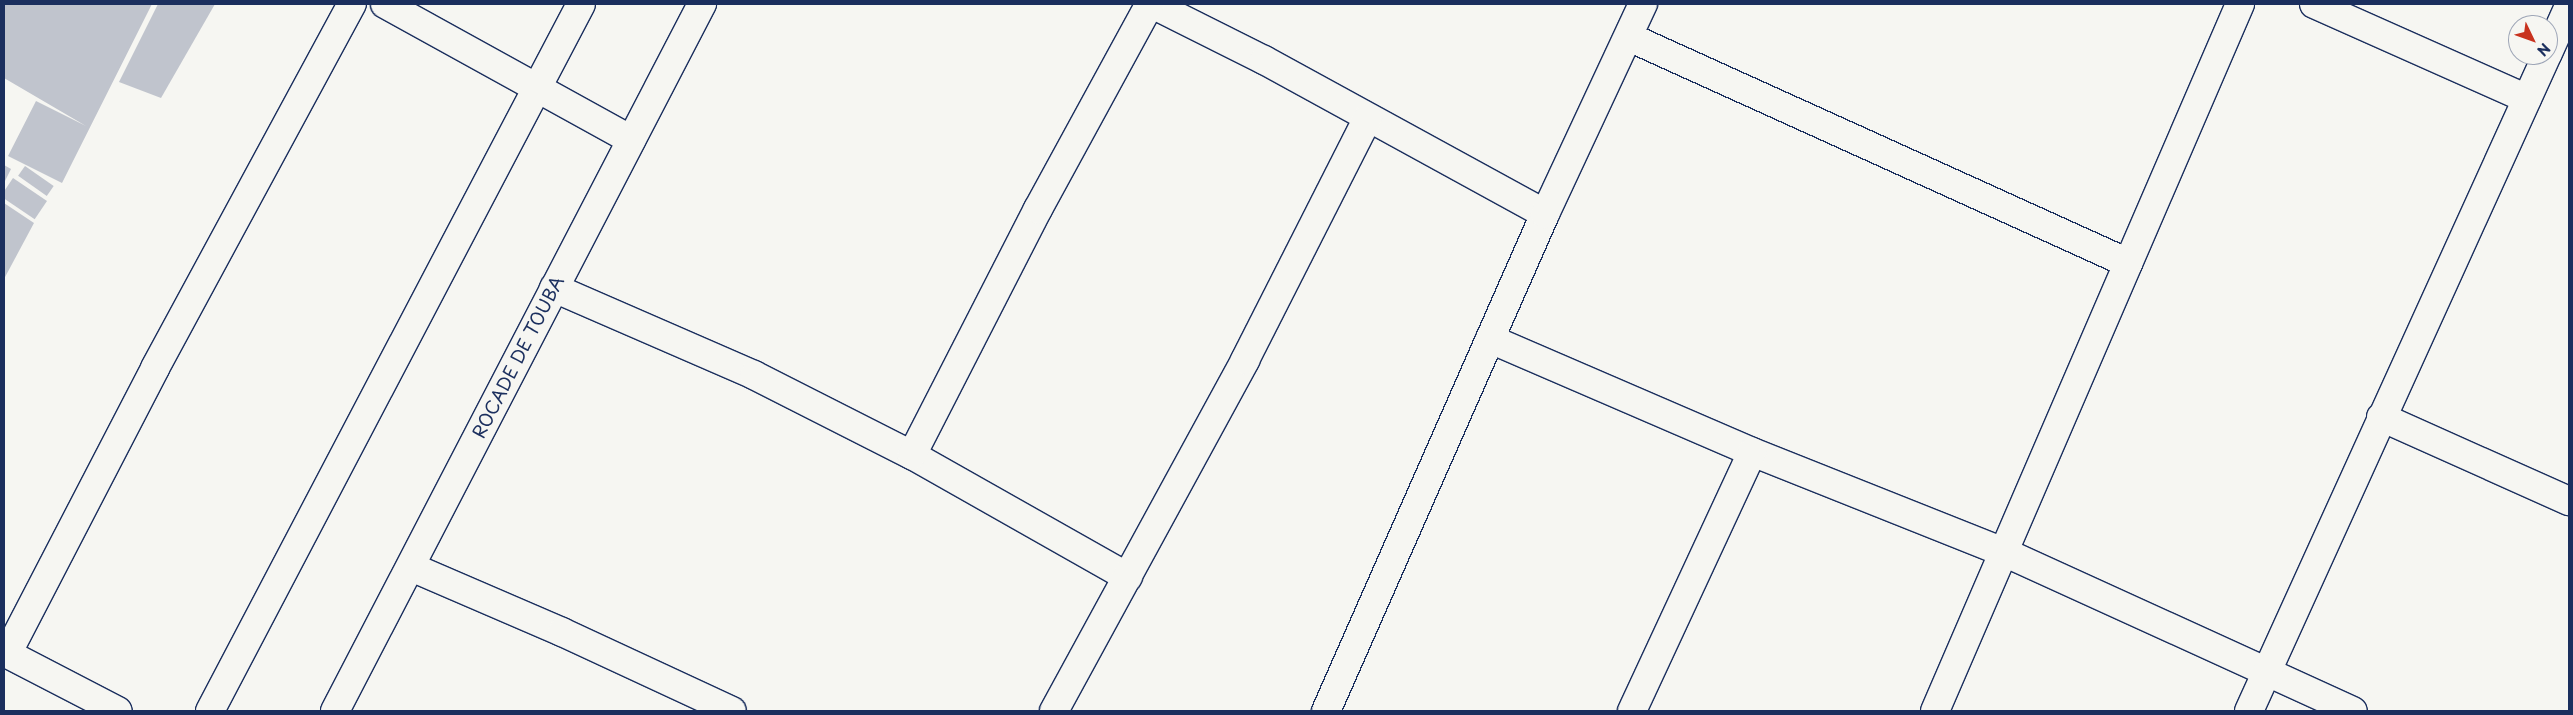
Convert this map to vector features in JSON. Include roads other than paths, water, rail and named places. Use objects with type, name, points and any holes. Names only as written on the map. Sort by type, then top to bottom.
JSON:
[{"type":"street","points":[[118,711],[5,653],[155,368],[352,4]]},
{"type":"street","points":[[385,4],[539,87],[631,140]]},
{"type":"street","points":[[210,711],[581,4]]},
{"type":"street","name":"ROCADE DE TOUBA","points":[[335,711],[702,4]]},
{"type":"street","points":[[912,455],[1038,209],[1151,4],[1264,60],[1545,214]]},
{"type":"street","points":[[1326,711],[1545,214],[1643,4]]},
{"type":"street","points":[[1936,711],[2006,553],[2240,4]]},
{"type":"street","points":[[2314,4],[2527,99]]},
{"type":"street","points":[[2558,30],[2569,6]]},
{"type":"street","points":[[1629,37],[2128,263]]},
{"type":"street","points":[[2250,711],[2266,671],[2542,65]]},
{"type":"street","points":[[1054,711],[1245,360],[1368,118]]},
{"type":"street","points":[[554,288],[754,375],[912,455],[1128,577]]},
{"type":"street","points":[[1490,339],[1752,452],[2006,553],[2353,711]]},
{"type":"street","points":[[2381,417],[2569,502]]},
{"type":"street","points":[[1632,711],[1752,452]]},
{"type":"street","points":[[411,567],[562,632],[732,711]]}]
